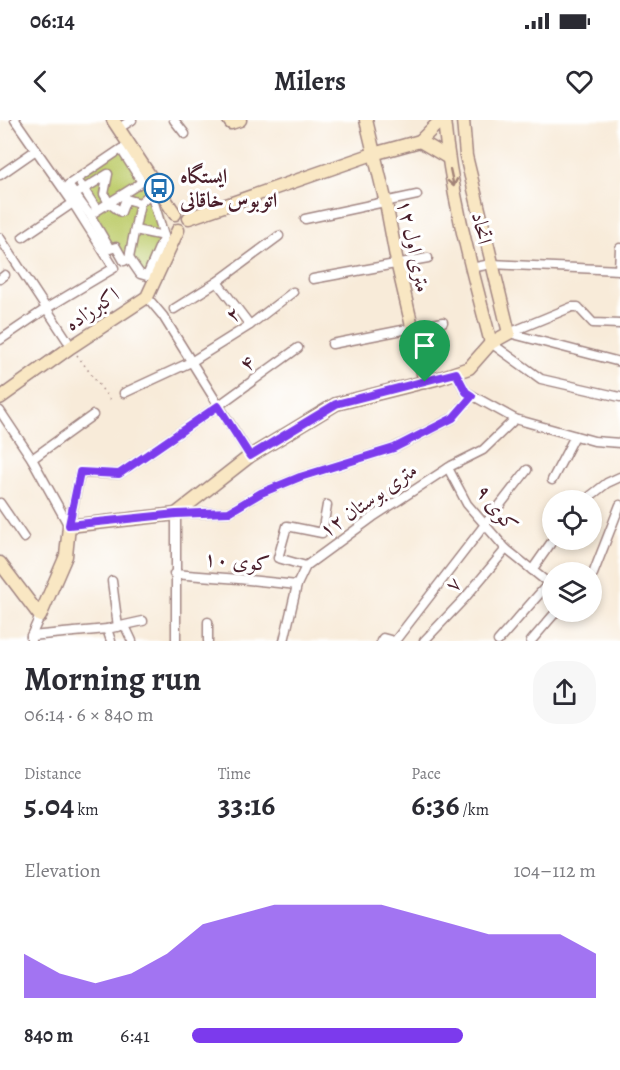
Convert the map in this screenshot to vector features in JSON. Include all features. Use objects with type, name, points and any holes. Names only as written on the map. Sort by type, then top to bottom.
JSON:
[{"type":"street","points":[[15,120],[36,150],[94,213],[110,249],[116,247],[124,261],[129,258]]},
{"type":"street","points":[[132,120],[116,124],[175,214]]},
{"type":"street","points":[[174,120],[184,134]]},
{"type":"street","points":[[229,120],[231,123],[240,120]]},
{"type":"street","name":"۱۲ متری اول","points":[[366,120],[425,382]]},
{"type":"street","points":[[189,218],[373,154],[420,141],[443,120]]},
{"type":"street","name":"اتحاد","points":[[443,120],[447,157],[471,268],[491,343]]},
{"type":"street","name":"اتحاد","points":[[463,120],[466,156],[509,333]]},
{"type":"street","points":[[420,141],[447,157]]},
{"type":"street","points":[[0,340],[47,308],[114,268],[78,196],[68,185],[121,149],[142,182],[94,213]]},
{"type":"street","points":[[0,175],[36,150]]},
{"type":"street","points":[[22,237],[108,174],[104,194],[109,203],[121,212],[126,199],[140,203]]},
{"type":"street","points":[[151,193],[164,236],[147,276],[140,274],[129,258],[140,203],[151,193]]},
{"type":"street","points":[[305,219],[417,195]]},
{"type":"street","points":[[175,214],[183,213],[189,218]]},
{"type":"street","points":[[175,214],[172,223],[178,230],[184,230],[189,226],[189,218]]},
{"type":"street","points":[[135,230],[164,236]]},
{"type":"street","name":"اکبرزاده","points":[[0,398],[69,344],[147,297],[178,230]]},
{"type":"street","points":[[174,309],[217,282],[279,236]]},
{"type":"street","points":[[0,238],[69,344]]},
{"type":"street","points":[[471,268],[491,264],[619,270],[620,248]]},
{"type":"street","points":[[313,279],[428,258]]},
{"type":"street","points":[[217,282],[250,325]]},
{"type":"street","name":"۲","points":[[124,393],[191,362],[250,325],[293,292]]},
{"type":"street","points":[[147,297],[164,316],[250,456]]},
{"type":"street","points":[[176,514],[250,456],[336,404],[425,382],[469,368],[491,343],[509,333],[572,307],[583,310],[593,323],[620,324]]},
{"type":"street","points":[[332,344],[443,322]]},
{"type":"street","points":[[509,333],[620,362]]},
{"type":"street","points":[[491,343],[541,379],[620,397]]},
{"type":"street","name":"۴","points":[[69,525],[80,472],[119,474],[298,348]]},
{"type":"street","points":[[456,373],[466,392],[515,419],[594,441],[620,443]]},
{"type":"street","points":[[69,525],[176,514],[229,512],[261,493],[300,477],[394,448],[453,418],[472,396]]},
{"type":"street","points":[[0,411],[32,459],[69,525],[66,556],[31,638],[107,629],[143,621]]},
{"type":"street","points":[[32,459],[93,415]]},
{"type":"street","name":"۱۲ متری بوستان","points":[[284,641],[297,585],[306,566],[373,517],[448,468],[483,450],[515,419]]},
{"type":"street","points":[[552,480],[575,436]]},
{"type":"street","name":"کوی ۹","points":[[448,468],[467,504],[506,549],[542,578]]},
{"type":"street","points":[[381,641],[383,638],[394,641],[527,470]]},
{"type":"street","points":[[598,490],[620,477]]},
{"type":"street","points":[[0,503],[24,538]]},
{"type":"street","points":[[306,566],[278,558],[287,526],[322,533],[327,505]]},
{"type":"street","points":[[598,562],[620,505]]},
{"type":"street","points":[[176,514],[174,574],[176,641]]},
{"type":"street","name":"۷","points":[[424,641],[464,599],[506,549]]},
{"type":"street","points":[[532,570],[547,550]]},
{"type":"street","points":[[0,563],[40,616]]},
{"type":"street","name":"کوی ۱۰","points":[[174,574],[297,585]]},
{"type":"street","points":[[112,580],[122,626],[132,641]]},
{"type":"street","points":[[498,641],[542,594]]},
{"type":"street","points":[[208,622],[208,641]]},
{"type":"street","points":[[531,641],[547,622]]},
{"type":"street","points":[[107,629],[111,641]]},
{"type":"path","points":[[69,344],[110,400]]},
{"type":"green space","points":[[122,146],[154,192],[167,237],[149,279],[129,262],[124,263],[65,185]]},
{"type":"place","name":"ایستگاه اتوبوس خاقانی","points":[[159,188]]},
{"type":"route","points":[[456,373],[466,392],[472,396],[453,418],[394,448],[300,477],[261,493],[229,512],[176,514],[69,525],[80,472],[119,474],[218,406],[250,456],[336,404],[425,382],[456,373]]}]
